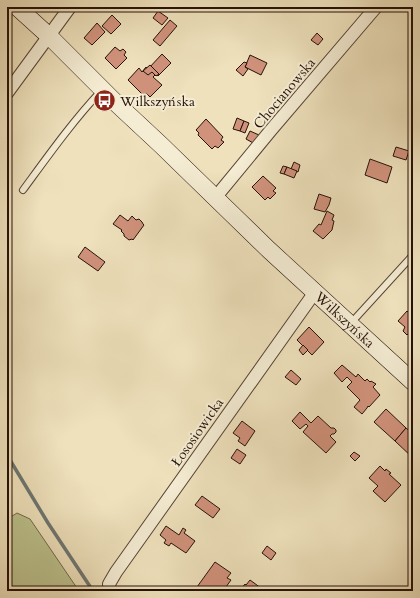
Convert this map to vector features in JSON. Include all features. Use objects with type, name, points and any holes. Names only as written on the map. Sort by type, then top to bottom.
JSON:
[{"type":"street","name":"Wilkszyńska","points":[[17,7],[49,36],[264,246],[413,382]]},
{"type":"street","points":[[7,93],[70,7]]},
{"type":"street","name":"Chocianowska","points":[[215,198],[376,7]]},
{"type":"street","name":"Łososiowicka","points":[[110,591],[110,584],[116,572],[315,292]]},
{"type":"lane","points":[[23,190],[53,149],[102,89]]},
{"type":"lane","points":[[350,324],[413,255]]},
{"type":"green space","points":[[17,513],[30,519],[79,591],[71,591],[67,589],[65,591],[7,591],[7,520]]},
{"type":"building","points":[[158,11],[168,18],[162,25],[153,18]]},
{"type":"building","points":[[112,15],[121,24],[111,34],[102,26]]},
{"type":"building","points":[[170,20],[177,26],[160,46],[153,40]]},
{"type":"building","points":[[97,23],[105,32],[92,45],[84,38]]},
{"type":"building","points":[[317,33],[323,39],[318,45],[311,40]]},
{"type":"building","points":[[115,47],[120,51],[123,49],[126,52],[124,55],[127,58],[116,69],[105,58]]},
{"type":"building","points":[[162,54],[171,63],[158,76],[156,74],[153,77],[162,85],[150,97],[146,93],[144,96],[128,80],[139,68],[142,72],[146,67],[148,69]]},
{"type":"building","points":[[250,55],[267,63],[261,75],[245,67]]},
{"type":"building","points":[[244,62],[247,63],[245,67],[248,69],[243,76],[236,70]]},
{"type":"building","points":[[150,65],[159,74],[156,76],[152,72],[148,75],[143,71]]},
{"type":"building","points":[[237,118],[244,121],[240,131],[233,129]]},
{"type":"building","points":[[206,119],[223,137],[221,140],[224,142],[218,148],[215,146],[212,149],[198,135],[199,133],[196,130]]},
{"type":"building","points":[[244,121],[249,123],[245,133],[240,131]]},
{"type":"building","points":[[250,131],[259,135],[255,144],[246,139]]},
{"type":"building","points":[[396,147],[409,151],[406,160],[393,156]]},
{"type":"building","points":[[370,159],[392,167],[387,183],[365,175]]},
{"type":"building","points":[[294,162],[300,165],[298,172],[291,169]]},
{"type":"building","points":[[283,166],[287,167],[284,174],[280,173]]},
{"type":"building","points":[[287,167],[297,171],[294,178],[284,174]]},
{"type":"building","points":[[263,176],[276,188],[273,191],[276,193],[270,199],[268,197],[265,200],[252,187]]},
{"type":"building","points":[[319,194],[331,198],[325,212],[314,209]]},
{"type":"building","points":[[327,211],[334,215],[332,220],[334,221],[332,230],[323,239],[313,231],[319,224],[321,225]]},
{"type":"building","points":[[120,215],[128,221],[132,216],[136,220],[139,219],[144,225],[133,240],[129,240],[124,236],[121,231],[122,230],[113,224]]},
{"type":"building","points":[[85,247],[105,262],[98,271],[78,257]]},
{"type":"building","points":[[407,311],[413,316],[413,334],[410,332],[407,335],[403,331],[405,327],[398,321]]},
{"type":"building","points":[[309,327],[324,342],[312,355],[297,340]]},
{"type":"building","points":[[303,345],[308,350],[303,355],[299,350]]},
{"type":"building","points":[[342,365],[356,377],[358,374],[365,381],[367,379],[376,384],[373,387],[380,395],[362,414],[354,407],[360,400],[347,387],[352,382],[347,377],[342,382],[334,373]]},
{"type":"building","points":[[291,370],[301,379],[296,385],[285,377]]},
{"type":"building","points":[[386,409],[406,428],[395,441],[374,422]]},
{"type":"building","points":[[300,412],[311,423],[318,416],[331,428],[336,430],[334,434],[330,436],[336,442],[326,453],[303,432],[308,426],[306,424],[300,429],[292,421]]},
{"type":"building","points":[[242,421],[255,431],[245,446],[238,441],[240,438],[233,433]]},
{"type":"building","points":[[406,428],[413,434],[413,458],[395,441]]},
{"type":"building","points":[[237,449],[246,455],[240,464],[231,458]]},
{"type":"building","points":[[354,452],[360,456],[355,461],[350,456]]},
{"type":"building","points":[[380,466],[385,471],[386,469],[391,473],[389,474],[401,485],[385,502],[373,491],[378,486],[369,478]]},
{"type":"building","points":[[202,496],[220,509],[213,518],[195,505]]},
{"type":"building","points":[[166,526],[179,535],[183,528],[186,530],[184,533],[195,541],[186,553],[171,543],[169,546],[164,543],[166,540],[160,535]]},
{"type":"building","points":[[267,546],[276,553],[271,560],[262,553]]},
{"type":"building","points":[[215,562],[231,573],[227,578],[231,580],[223,591],[203,591],[197,587]]},
{"type":"building","points":[[250,580],[265,591],[242,591],[241,589]]},
{"type":"waterway","points":[[7,455],[48,523],[93,591]]},
{"type":"place","name":"Wilkszyńska","points":[[104,101]]}]
